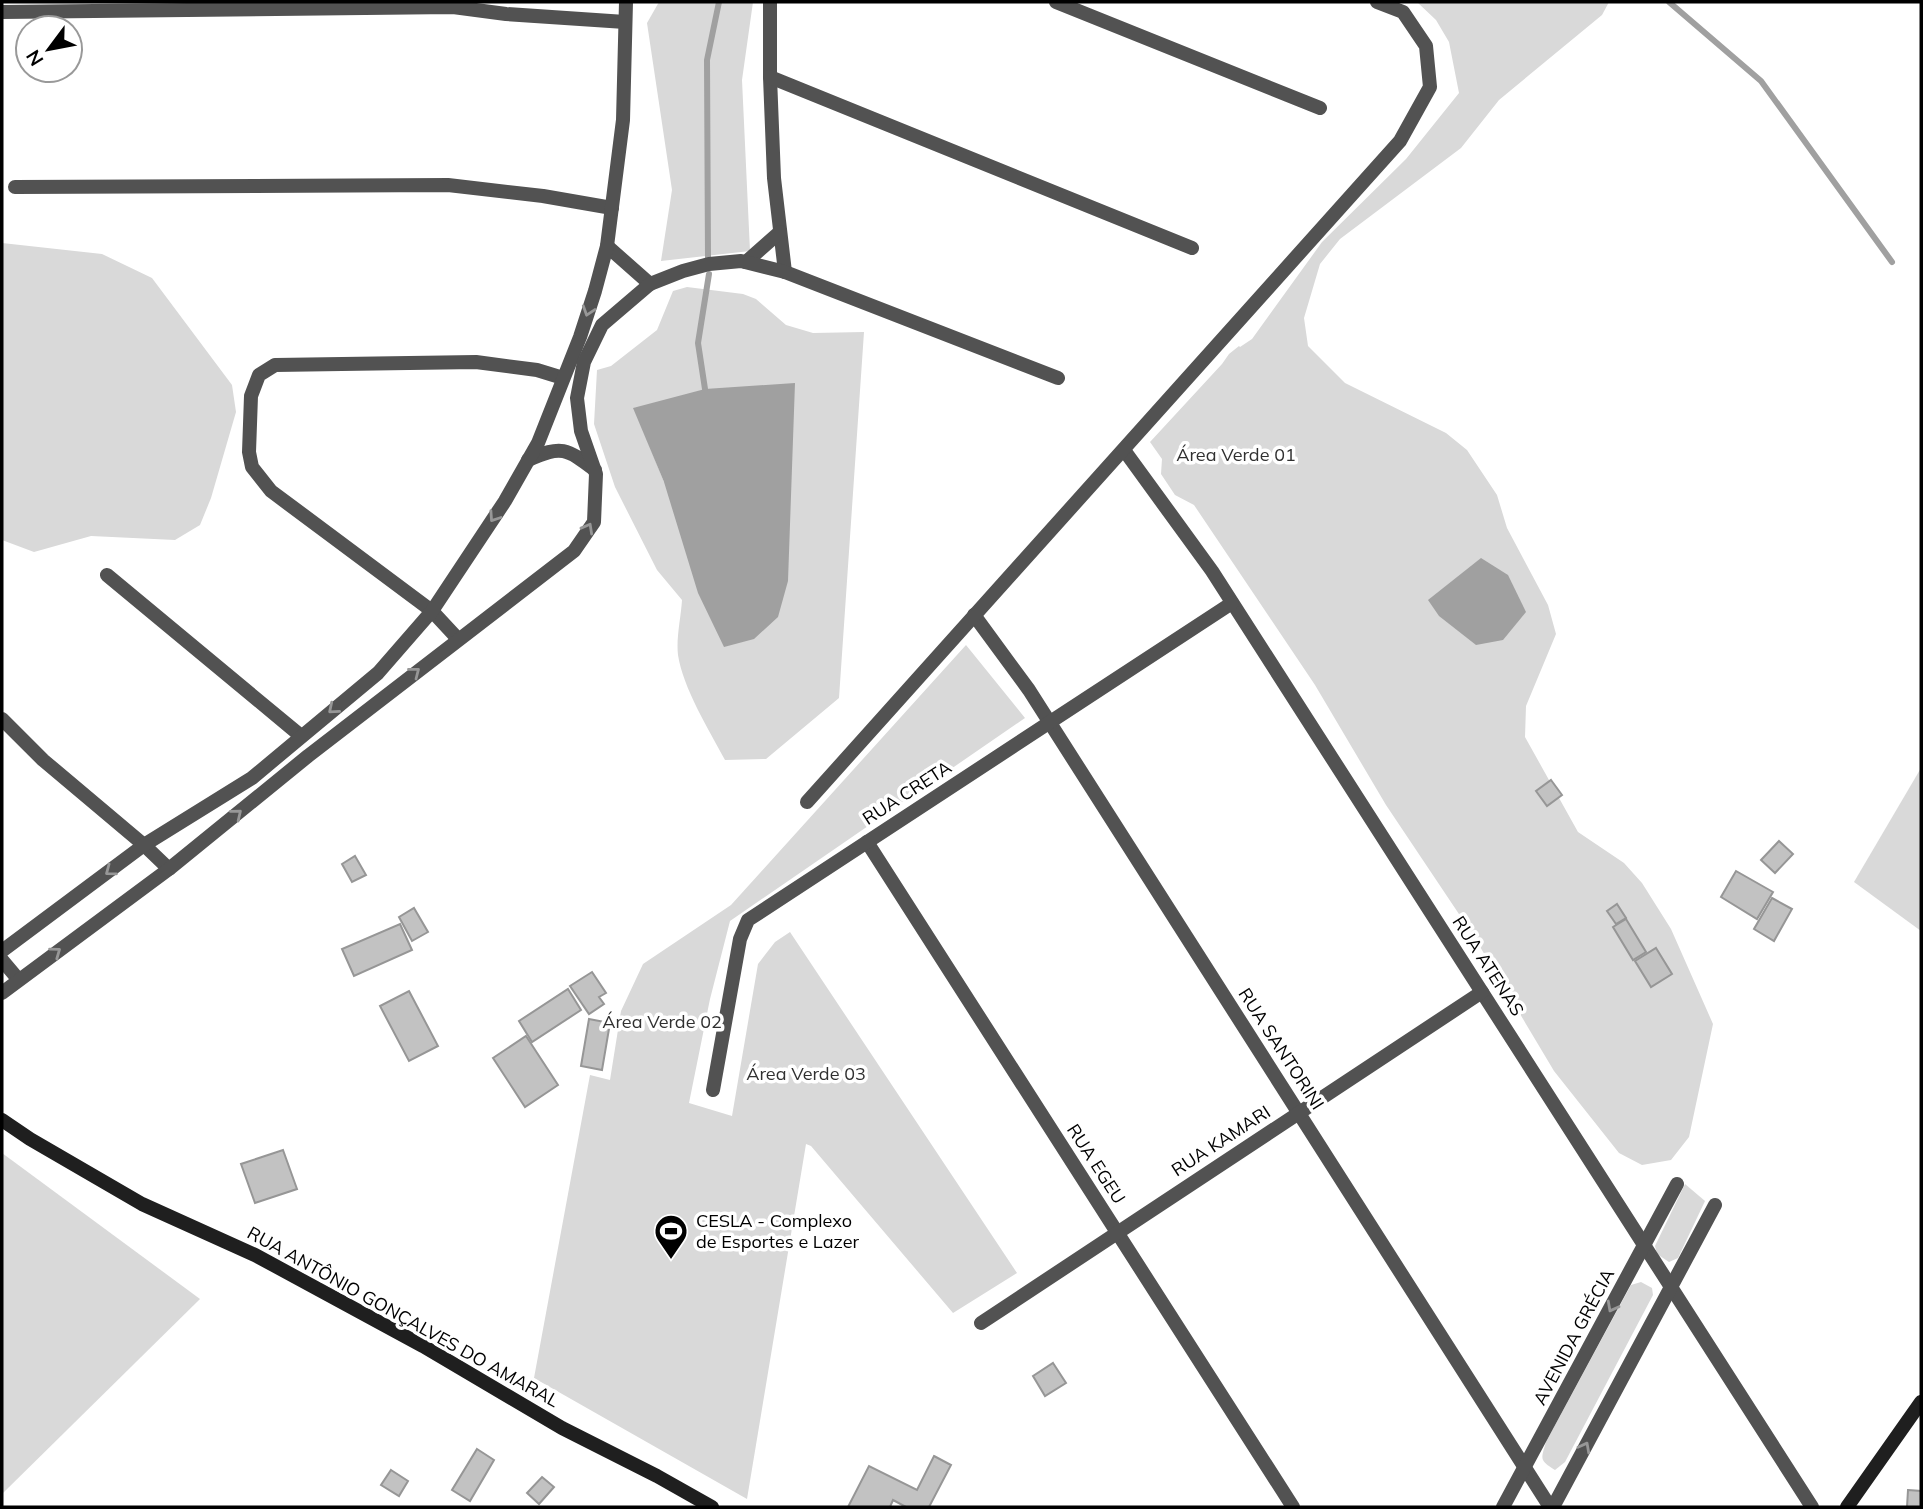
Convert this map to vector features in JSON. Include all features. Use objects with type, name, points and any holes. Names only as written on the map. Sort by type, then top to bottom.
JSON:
[{"type":"street","points":[[2,951],[144,845],[252,778],[378,673],[432,611],[505,501],[538,443],[580,337],[607,246],[623,120],[626,2]]},
{"type":"street","points":[[770,2],[774,178],[785,272]]},
{"type":"street","points":[[1056,2],[1320,108]]},
{"type":"street","points":[[807,802],[1400,141],[1430,87],[1426,46],[1403,12],[1377,2]]},
{"type":"street","points":[[2,12],[453,7],[506,14],[625,22]]},
{"type":"street","points":[[770,77],[1192,248]]},
{"type":"street","points":[[15,187],[448,185],[543,196],[611,208]]},
{"type":"street","points":[[746,262],[780,232]]},
{"type":"street","points":[[607,246],[649,284]]},
{"type":"street","points":[[2,993],[169,869],[308,756],[574,551],[594,522],[596,474],[581,431],[577,398],[584,362],[602,325],[649,284],[709,264],[746,262],[785,272],[1058,378]]},
{"type":"street","points":[[458,639],[432,611],[271,491],[253,467],[250,452],[251,396],[259,375],[275,365],[476,362],[537,370],[563,378]]},
{"type":"street","points":[[528,460],[549,451],[562,450],[575,455],[595,470]]},
{"type":"street","name":"RUA ATENAS","points":[[1124,450],[1233,603],[1812,1507]]},
{"type":"street","points":[[107,575],[301,736]]},
{"type":"street","name":"RUA CRETA","points":[[713,1090],[740,939],[747,920],[1233,603]]},
{"type":"street","name":"RUA SANTORINI","points":[[974,615],[1029,690],[1551,1507]]},
{"type":"street","points":[[2,719],[43,760],[169,869]]},
{"type":"street","name":"RUA EGEU","points":[[867,842],[1293,1507]]},
{"type":"street","points":[[2,960],[18,979]]},
{"type":"street","name":"RUA KAMARI","points":[[981,1323],[1482,992]]},
{"type":"street","name":"RUA ANTÔNIO GONÇALVES DO AMARAL","points":[[2,1120],[142,1204],[255,1255],[423,1346],[562,1428],[712,1507]]},
{"type":"street","name":"AVENIDA GRÉCIA","points":[[1503,1507],[1677,1184]]},
{"type":"street","points":[[1551,1507],[1714,1205]]},
{"type":"street","points":[[1847,1507],[1921,1402]]},
{"type":"green space","points":[[659,2],[753,2],[742,80],[750,251],[661,261],[672,190],[647,23]]},
{"type":"green space","name":"Área Verde 01","points":[[1417,2],[1609,2],[1602,15],[1499,100],[1461,148],[1340,239],[1320,264],[1304,318],[1308,346],[1345,383],[1446,433],[1467,450],[1497,495],[1507,528],[1548,605],[1556,634],[1526,706],[1525,737],[1578,832],[1624,863],[1642,883],[1671,929],[1713,1024],[1689,1137],[1671,1160],[1642,1165],[1619,1153],[1554,1071],[1473,935],[1386,805],[1315,685],[1194,505],[1175,495],[1161,474],[1162,459],[1150,442],[1229,354],[1252,339],[1322,242],[1406,159],[1459,93],[1449,42],[1436,20]]},
{"type":"green space","points":[[2,243],[102,254],[152,278],[232,385],[236,412],[211,498],[200,525],[175,540],[91,536],[34,552],[2,540]]},
{"type":"green space","points":[[687,287],[743,294],[756,299],[786,325],[813,333],[864,332],[839,698],[766,759],[725,760],[697,709],[678,655],[682,600],[657,570],[615,487],[594,424],[597,370],[611,366],[657,330],[673,291]],"holes":[[[794,384],[664,482],[634,408]]]},
{"type":"green space","points":[[966,645],[1025,718],[730,921],[710,999],[689,1103],[732,1116],[758,964],[775,942],[790,932],[1017,1273],[953,1313],[811,1146],[806,1144],[747,1499],[534,1378],[590,1075],[610,1080],[621,1011],[643,964],[731,905]]},
{"type":"green space","points":[[1921,768],[1921,931],[1854,882]]},
{"type":"green space","points":[[2,1153],[200,1299],[2,1494]]},
{"type":"green space","points":[[1685,1184],[1705,1201],[1678,1258],[1669,1262],[1657,1254],[1655,1246]]},
{"type":"green space","points":[[1641,1282],[1652,1288],[1653,1295],[1565,1462],[1555,1470],[1543,1459],[1546,1442],[1631,1285]]},
{"type":"shaded area","points":[[795,383],[788,581],[778,617],[754,639],[724,647],[698,593],[664,482],[633,408],[705,389]]},
{"type":"shaded area","points":[[1481,558],[1508,575],[1526,612],[1503,640],[1476,645],[1439,616],[1428,600]]},
{"type":"building","points":[[1551,780],[1562,795],[1547,806],[1536,791]]},
{"type":"building","points":[[1779,841],[1793,854],[1775,873],[1761,860]]},
{"type":"building","points":[[355,856],[366,875],[352,882],[342,864]]},
{"type":"building","points":[[1736,871],[1773,892],[1757,919],[1721,897]]},
{"type":"building","points":[[1772,898],[1792,909],[1774,941],[1754,929]]},
{"type":"building","points":[[1617,904],[1626,918],[1616,924],[1607,911]]},
{"type":"building","points":[[414,908],[428,932],[412,941],[399,917]]},
{"type":"building","points":[[1626,919],[1646,952],[1633,960],[1613,927]]},
{"type":"building","points":[[400,924],[412,950],[354,976],[342,949]]},
{"type":"building","points":[[1656,948],[1672,974],[1651,987],[1635,961]]},
{"type":"building","points":[[592,972],[606,993],[599,997],[604,1004],[589,1014],[570,986]]},
{"type":"building","points":[[568,989],[581,1010],[532,1042],[519,1021]]},
{"type":"building","points":[[409,991],[438,1046],[409,1061],[380,1006]]},
{"type":"building","points":[[589,1019],[610,1023],[602,1070],[581,1066]]},
{"type":"building","points":[[526,1036],[558,1085],[525,1107],[493,1058]]},
{"type":"building","points":[[283,1150],[297,1189],[255,1203],[241,1164]]},
{"type":"building","points":[[1053,1363],[1066,1383],[1045,1396],[1033,1376]]},
{"type":"building","points":[[477,1449],[494,1460],[470,1501],[452,1490]]},
{"type":"building","points":[[934,1456],[951,1465],[929,1507],[906,1507],[893,1500],[890,1507],[848,1507],[869,1466],[917,1490]]},
{"type":"building","points":[[391,1470],[408,1481],[399,1496],[381,1485]]},
{"type":"building","points":[[542,1477],[554,1487],[539,1504],[527,1493]]},
{"type":"building","points":[[1908,1490],[1921,1491],[1921,1507],[1907,1507]]},
{"type":"waterway","points":[[708,259],[707,60],[719,2]]},
{"type":"waterway","points":[[1669,2],[1761,81],[1892,262]]},
{"type":"waterway","points":[[705,389],[698,343],[709,274]]},
{"type":"place","name":"CESLA - Complexo de Esportes e Lazer","points":[[671,1261]]},
{"type":"park label","name":"Área Verde 02","points":[[662,1022]]},
{"type":"park label","name":"Área Verde 03","points":[[806,1074]]}]
